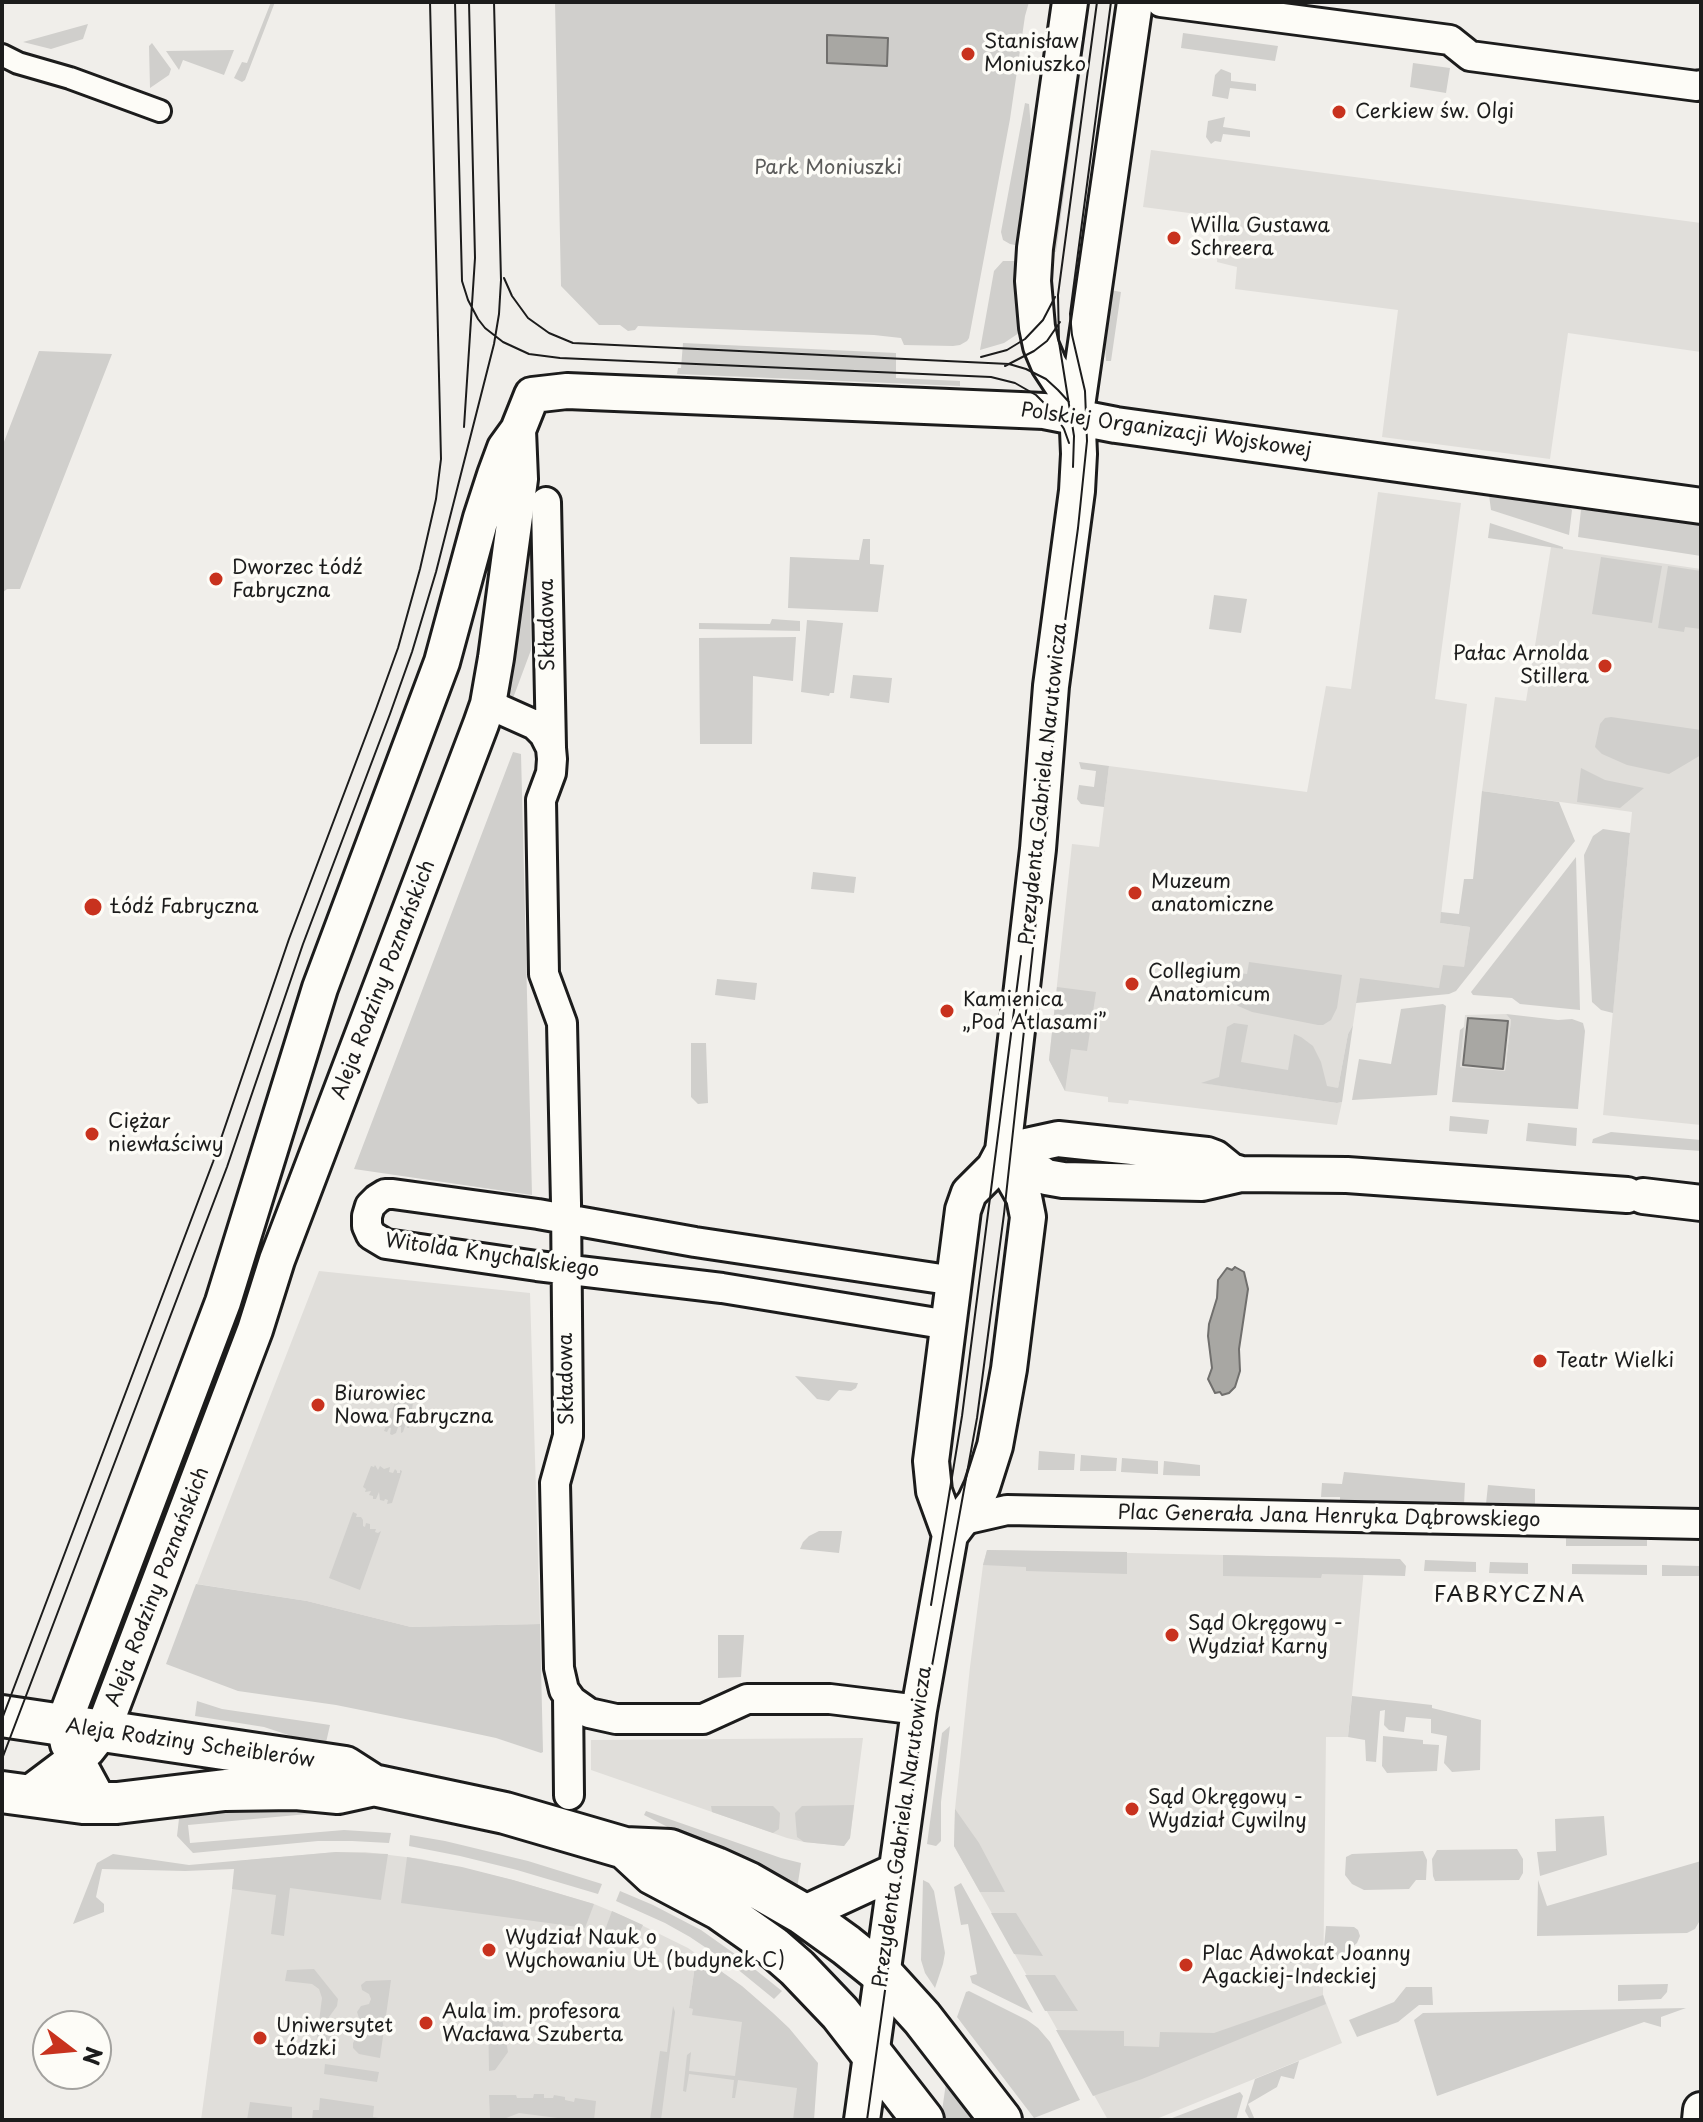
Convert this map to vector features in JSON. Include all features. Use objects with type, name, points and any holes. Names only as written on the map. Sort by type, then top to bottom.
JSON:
[{"type":"main road","name":"Aleja Rodziny Scheiblerów","points":[[2,1716],[92,1737],[345,1767],[373,1785],[505,1813],[625,1848],[670,1850],[749,1883],[803,1914],[853,1950],[882,1974],[922,2018],[1001,2120]]},
{"type":"main road","name":"Aleja Rodziny Scheiblerów","points":[[14,1794],[100,1803],[225,1790],[338,1793],[373,1785]]},
{"type":"main road","name":"Aleja Rodziny Scheiblerów","points":[[625,1848],[653,1874],[719,1909],[773,1947],[840,2013],[923,2120]]},
{"type":"street","name":"Prezydenta Gabriela Narutowicza","points":[[1070,2],[1033,281],[1041,346],[1077,417]]},
{"type":"street","name":"Prezydenta Gabriela Narutowicza","points":[[862,2120],[919,1710],[954,1528],[975,1502],[995,1446],[1027,1235],[1028,1207],[1008,1169],[1003,1151],[1038,849],[1051,686],[1077,491],[1077,417],[1135,2]]},
{"type":"street","points":[[1161,2],[1450,40],[1470,56],[1701,85]]},
{"type":"street","points":[[2,55],[160,111]]},
{"type":"street","name":"Polskiej Organizacji Wojskowej","points":[[532,395],[567,391],[1034,410],[1116,425],[1701,506]]},
{"type":"street","name":"Aleja Rodziny Poznańskich","points":[[92,1737],[87,1661],[223,1302],[320,988],[442,662],[495,475],[532,395]]},
{"type":"street","name":"Aleja Rodziny Poznańskich","points":[[92,1737],[124,1676],[255,1330],[277,1260],[488,704],[520,479],[518,430]]},
{"type":"street","name":"Składowa","points":[[546,502],[551,773],[541,800],[544,974],[562,1023],[568,1436],[555,1483],[559,1668],[568,1696],[569,1795]]},
{"type":"street","points":[[488,704],[535,725],[551,748]]},
{"type":"street","points":[[954,1528],[934,1491],[931,1461],[966,1200],[975,1186],[994,1168],[1003,1151],[1054,1179],[1202,1183],[1241,1174],[1362,1175],[1701,1203]]},
{"type":"street","name":"Witolda Knychalskiego","points":[[949,1325],[722,1288],[386,1244],[371,1235],[367,1216],[370,1206],[377,1199],[393,1194],[955,1281]]},
{"type":"street","name":"Plac Generała Jana Henryka Dąbrowskiego","points":[[954,1528],[1007,1510],[1701,1524]]},
{"type":"street","points":[[568,1696],[589,1713],[616,1719],[703,1719],[747,1699],[830,1699],[919,1710]]},
{"type":"street","name":"Aleja Rodziny Scheiblerów","points":[[14,1794],[92,1737],[100,1803]]},
{"type":"street","points":[[803,1914],[896,1871]]},
{"type":"street","points":[[1700,2120],[1701,2110]]},
{"type":"shaded area","points":[[827,35],[888,38],[887,66],[827,63]]},
{"type":"shaded area","points":[[1151,150],[1701,223],[1701,352],[1568,333],[1550,459],[1382,437],[1398,310],[1235,289],[1237,267],[1217,262],[1220,217],[1143,207]]},
{"type":"shaded area","points":[[1378,492],[1461,503],[1435,699],[1467,704],[1440,923],[1470,927],[1464,968],[1439,988],[1360,979],[1338,1088],[1203,1083],[1342,1102],[1337,1125],[1129,1100],[1128,1104],[1108,1102],[1108,1097],[1065,1091],[1049,1060],[1072,844],[1099,847],[1109,766],[1307,792],[1326,686],[1351,689]]},
{"type":"shaded area","points":[[1551,547],[1701,569],[1701,1125],[1603,1115],[1632,812],[1482,791],[1495,697],[1526,701]]},
{"type":"shaded area","points":[[1506,1014],[1511,1020],[1505,1071],[1460,1067],[1465,1015]]},
{"type":"shaded area","points":[[1468,1018],[1508,1021],[1503,1069],[1463,1065]]},
{"type":"shaded area","points":[[1235,1267],[1244,1272],[1248,1289],[1239,1349],[1240,1371],[1235,1387],[1222,1395],[1215,1393],[1208,1379],[1212,1368],[1209,1324],[1217,1298],[1218,1280],[1227,1268],[1232,1270]]},
{"type":"shaded area","points":[[319,1271],[530,1293],[540,1624],[411,1627],[307,1601],[197,1584]]},
{"type":"shaded area","points":[[987,1550],[1365,1558],[1348,1737],[1326,1737],[1323,1995],[1342,2043],[1154,2120],[1108,2120],[954,1846],[970,1667]]},
{"type":"shaded area","points":[[863,1738],[850,1838],[844,1846],[787,1838],[591,1770],[591,1740]]},
{"type":"shaded area","points":[[336,1852],[422,1859],[513,1880],[594,1904],[688,1948],[698,1955],[689,2008],[736,2014],[794,2062],[801,2120],[201,2120],[236,1861]]},
{"type":"green space","points":[[271,2],[275,2],[242,82],[234,78],[242,62],[247,63]]},
{"type":"green space","name":"Park Moniuszki","points":[[555,2],[1029,2],[967,341],[953,346],[904,345],[901,338],[874,335],[638,326],[628,331],[620,325],[599,325],[561,286]]},
{"type":"green space","points":[[1085,2],[1090,2],[1056,252],[1050,251]]},
{"type":"green space","points":[[88,24],[83,39],[51,49],[23,42]]},
{"type":"green space","points":[[1183,33],[1278,46],[1275,61],[1181,48]]},
{"type":"green space","points":[[152,43],[171,69],[169,75],[150,88],[149,46]]},
{"type":"green space","points":[[234,50],[224,75],[183,60],[179,70],[166,51]]},
{"type":"green space","points":[[1413,63],[1450,68],[1446,93],[1410,87]]},
{"type":"green space","points":[[1221,69],[1231,73],[1231,81],[1256,84],[1256,91],[1230,88],[1228,99],[1212,96],[1215,75]]},
{"type":"green space","points":[[1025,103],[1029,104],[1033,151],[1020,246],[1003,240],[1001,232]]},
{"type":"green space","points":[[1225,117],[1223,127],[1250,131],[1250,137],[1223,134],[1221,142],[1211,144],[1206,137],[1208,121]]},
{"type":"green space","points":[[1003,261],[1018,261],[1022,331],[1004,343],[980,350],[994,271]]},
{"type":"green space","points":[[1110,290],[1121,292],[1111,361],[1106,361],[1105,344]]},
{"type":"green space","points":[[683,343],[896,353],[896,378],[960,381],[960,386],[677,374],[678,368],[681,368]]},
{"type":"green space","points":[[39,351],[112,354],[20,589],[7,589],[2,593],[2,447]]},
{"type":"green space","points":[[1489,495],[1569,507],[1572,510],[1569,535],[1491,510]]},
{"type":"green space","points":[[1581,510],[1701,524],[1701,556],[1578,537]]},
{"type":"green space","points":[[529,520],[531,650],[512,701],[503,694]]},
{"type":"green space","points":[[1490,523],[1563,547],[1563,549],[1488,538]]},
{"type":"green space","points":[[863,539],[870,539],[870,564],[884,565],[878,612],[788,608],[790,557],[859,560]]},
{"type":"green space","points":[[1601,557],[1662,566],[1652,623],[1592,614]]},
{"type":"green space","points":[[1668,566],[1701,571],[1701,629],[1685,627],[1684,632],[1658,628]]},
{"type":"green space","points":[[1214,595],[1247,599],[1241,633],[1209,629]]},
{"type":"green space","points":[[772,619],[800,621],[800,631],[699,629],[699,623],[770,624]]},
{"type":"green space","points":[[807,620],[843,623],[834,693],[829,696],[801,692]]},
{"type":"green space","points":[[796,637],[793,681],[753,676],[752,744],[700,744],[699,638]]},
{"type":"green space","points":[[853,675],[892,678],[889,703],[850,698]]},
{"type":"green space","points":[[1611,717],[1701,730],[1701,755],[1669,774],[1627,765],[1602,754],[1595,747],[1600,724]]},
{"type":"green space","points":[[513,752],[521,754],[532,1195],[354,1169]]},
{"type":"green space","points":[[1079,762],[1109,766],[1104,807],[1081,804],[1077,799],[1079,785],[1094,787],[1096,771],[1081,769]]},
{"type":"green space","points":[[1581,768],[1605,780],[1644,788],[1620,808],[1577,802]]},
{"type":"green space","points":[[1482,791],[1559,802],[1575,841],[1456,991],[1356,1003],[1360,978],[1439,988],[1443,965],[1464,967],[1470,927],[1440,923],[1441,912],[1459,914],[1464,879],[1473,879]]},
{"type":"green space","points":[[1603,829],[1630,833],[1613,1013],[1601,1010],[1592,1002],[1584,855],[1593,836]]},
{"type":"green space","points":[[1576,857],[1580,1010],[1520,1004],[1512,998],[1473,995],[1471,992]]},
{"type":"green space","points":[[813,872],[856,877],[854,893],[811,889]]},
{"type":"green space","points":[[1249,962],[1342,975],[1337,1008],[1331,1020],[1318,1025],[1252,1012],[1238,1006],[1231,999],[1233,972],[1247,974]]},
{"type":"green space","points":[[717,979],[757,983],[755,1000],[715,995]]},
{"type":"green space","points":[[1057,987],[1096,992],[1087,1051],[1071,1049],[1065,1091],[1049,1060]]},
{"type":"green space","points":[[1446,1006],[1437,1095],[1352,1100],[1359,1059],[1391,1064],[1401,1009]]},
{"type":"green space","points":[[1506,1014],[1572,1019],[1583,1023],[1585,1031],[1578,1109],[1452,1102],[1460,1030],[1464,1027],[1460,1067],[1505,1071],[1511,1020]]},
{"type":"green space","points":[[1234,1023],[1248,1025],[1241,1062],[1288,1070],[1294,1034],[1313,1046],[1327,1086],[1338,1088],[1348,1034],[1353,1025],[1342,1102],[1201,1083],[1219,1077],[1227,1027]]},
{"type":"green space","points":[[691,1043],[706,1043],[708,1103],[698,1104],[691,1097]]},
{"type":"green space","points":[[1450,1116],[1489,1120],[1487,1134],[1449,1131]]},
{"type":"green space","points":[[1528,1123],[1577,1128],[1576,1146],[1526,1141]]},
{"type":"green space","points":[[1611,1132],[1701,1140],[1701,1151],[1592,1143],[1593,1139]]},
{"type":"green space","points":[[795,1376],[858,1383],[851,1391],[839,1390],[829,1401],[817,1399]]},
{"type":"green space","points":[[400,1384],[403,1388],[406,1385],[405,1389],[408,1390],[414,1385],[415,1390],[409,1428],[406,1423],[403,1432],[398,1427],[392,1435],[391,1428],[384,1431],[394,1405],[396,1386]]},
{"type":"green space","points":[[1039,1451],[1075,1454],[1074,1470],[1038,1470]]},
{"type":"green space","points":[[1081,1455],[1117,1458],[1116,1471],[1080,1471]]},
{"type":"green space","points":[[1122,1458],[1158,1461],[1158,1474],[1121,1472]]},
{"type":"green space","points":[[1164,1461],[1200,1465],[1200,1476],[1163,1475]]},
{"type":"green space","points":[[375,1465],[378,1470],[380,1466],[384,1469],[390,1467],[389,1472],[393,1473],[395,1469],[397,1473],[402,1471],[392,1503],[380,1500],[379,1492],[373,1499],[369,1495],[371,1491],[365,1492],[363,1487],[371,1466]]},
{"type":"green space","points":[[1344,1472],[1465,1483],[1464,1505],[1340,1502],[1340,1497],[1321,1497],[1322,1483],[1342,1484]]},
{"type":"green space","points":[[1488,1485],[1535,1489],[1535,1506],[1486,1504]]},
{"type":"green space","points":[[353,1512],[357,1514],[356,1517],[361,1517],[363,1526],[370,1524],[370,1529],[376,1529],[378,1533],[381,1531],[360,1590],[329,1578]]},
{"type":"green space","points":[[819,1531],[842,1531],[839,1553],[800,1549],[809,1536]]},
{"type":"green space","points":[[1566,1537],[1647,1537],[1647,1546],[1566,1546]]},
{"type":"green space","points":[[987,1550],[1127,1552],[1127,1574],[1026,1571],[1026,1567],[983,1565]]},
{"type":"green space","points":[[1223,1555],[1400,1559],[1406,1566],[1405,1576],[1223,1576]]},
{"type":"green space","points":[[1425,1560],[1476,1562],[1476,1572],[1424,1571]]},
{"type":"green space","points":[[1490,1562],[1528,1563],[1528,1574],[1489,1573]]},
{"type":"green space","points":[[1572,1564],[1647,1565],[1647,1575],[1572,1574]]},
{"type":"green space","points":[[1662,1565],[1701,1566],[1701,1576],[1662,1576]]},
{"type":"green space","points":[[196,1584],[307,1601],[411,1627],[540,1624],[543,1752],[496,1738],[336,1705],[238,1691],[166,1664]]},
{"type":"green space","points":[[718,1635],[744,1635],[741,1677],[718,1678]]},
{"type":"green space","points":[[1352,1696],[1432,1705],[1432,1708],[1481,1720],[1480,1770],[1452,1772],[1444,1763],[1447,1736],[1431,1733],[1431,1719],[1406,1717],[1404,1732],[1389,1730],[1384,1725],[1385,1710],[1380,1711],[1376,1762],[1366,1761],[1365,1740],[1348,1737]]},
{"type":"green space","points":[[197,1701],[222,1709],[330,1725],[325,1747],[264,1727],[195,1716]]},
{"type":"green space","points":[[950,1726],[941,1802],[941,1841],[936,1846],[927,1844],[942,1733]]},
{"type":"green space","points":[[1383,1736],[1439,1745],[1437,1771],[1387,1773],[1382,1766]]},
{"type":"green space","points":[[318,1805],[319,1813],[188,1825],[190,1843],[344,1830],[391,1833],[389,1843],[318,1841],[193,1853],[177,1836],[180,1810]]},
{"type":"green space","points":[[854,1805],[850,1838],[844,1846],[804,1842],[797,1837],[795,1813],[802,1806]]},
{"type":"green space","points":[[711,1806],[773,1806],[780,1813],[779,1829],[773,1833],[712,1812]]},
{"type":"green space","points":[[955,1809],[979,1843],[1005,1892],[980,1892],[954,1846]]},
{"type":"green space","points":[[646,1811],[801,1863],[797,1889],[644,1815]]},
{"type":"green space","points":[[1604,1816],[1607,1855],[1540,1876],[1537,1852],[1556,1851],[1555,1819]]},
{"type":"green space","points":[[410,1835],[528,1861],[602,1884],[598,1894],[517,1870],[409,1846]]},
{"type":"green space","points":[[1517,1849],[1523,1859],[1523,1873],[1519,1880],[1435,1881],[1433,1876],[1432,1859],[1437,1850]]},
{"type":"green space","points":[[1423,1851],[1427,1860],[1426,1880],[1416,1880],[1409,1889],[1364,1890],[1352,1884],[1345,1875],[1346,1857],[1352,1854]]},
{"type":"green space","points":[[336,1852],[388,1854],[381,1900],[290,1888],[284,1936],[271,1934],[276,1895],[232,1889],[234,1869],[102,1869],[96,1897],[104,1904],[104,1912],[73,1924],[97,1863],[113,1854],[189,1865]]},
{"type":"green space","points":[[407,1857],[462,1867],[594,1904],[585,1928],[401,1903]]},
{"type":"green space","points":[[1701,1861],[1699,1922],[1695,1929],[1687,1933],[1537,1936],[1538,1880],[1547,1906]]},
{"type":"green space","points":[[923,1880],[934,1891],[945,1953],[935,1988],[921,1960]]},
{"type":"green space","points":[[961,1883],[1033,2013],[972,1983],[970,1976],[977,1974],[968,1924],[961,1925],[954,1887]]},
{"type":"green space","points":[[620,1891],[701,1930],[782,1991],[774,1999],[690,1937],[616,1901]]},
{"type":"green space","points":[[612,1911],[643,1925],[638,1935],[605,1930]]},
{"type":"green space","points":[[991,1913],[1016,1913],[1043,1956],[1014,1954]]},
{"type":"green space","points":[[1326,1926],[1354,1927],[1360,1936],[1357,1943],[1338,1959],[1331,1958],[1324,1947]]},
{"type":"green space","points":[[1288,1948],[1317,1949],[1319,1960],[1288,1963],[1284,1953]]},
{"type":"green space","points":[[698,1955],[773,2013],[818,2063],[814,2120],[793,2120],[797,2088],[738,2080],[735,2098],[732,2098],[734,2080],[689,2074],[686,2092],[683,2091],[687,2055],[691,2052],[689,2071],[735,2076],[742,2022],[692,2015],[693,2009],[689,2008]]},
{"type":"green space","points":[[314,1969],[338,1999],[328,2021],[335,2032],[335,2039],[325,2046],[316,2045],[322,1998],[319,1989],[312,1984],[285,1981],[287,1970]]},
{"type":"green space","points":[[1025,1975],[1055,1975],[1078,2011],[1045,2011]]},
{"type":"green space","points":[[391,1980],[380,2058],[359,2054],[353,2043],[368,2028],[357,2012],[371,1999],[361,1985],[366,1981]]},
{"type":"green space","points":[[1668,1984],[1667,1992],[1661,1999],[1618,2001],[1618,1985]]},
{"type":"green space","points":[[1406,1987],[1432,1987],[1433,2005],[1419,2005],[1398,2022],[1357,2037],[1349,2020],[1394,2002]]},
{"type":"green space","points":[[969,1991],[1038,2028],[1050,2042],[1080,2100],[1034,2118],[957,2017]]},
{"type":"green space","points":[[1323,1995],[1326,2004],[1093,2096],[1056,2030],[1124,2031],[1124,2046],[1159,2047],[1160,2032],[1214,2033]]},
{"type":"green space","points":[[673,2006],[675,2012],[661,2120],[650,2120],[660,2051],[667,2052]]},
{"type":"green space","points":[[488,2007],[500,2007],[508,2052],[495,2070],[489,2071]]},
{"type":"green space","points":[[1686,2008],[1661,2017],[1661,2027],[1644,2022],[1437,2096],[1414,2020],[1423,2013]]},
{"type":"green space","points":[[1299,2061],[1294,2079],[1281,2076],[1277,2087],[1248,2104],[1255,2120],[1250,2120],[1245,2111],[1255,2079]]},
{"type":"green space","points":[[325,2064],[379,2072],[377,2082],[324,2074]]},
{"type":"green space","points":[[947,2076],[981,2120],[941,2118]]},
{"type":"green space","points":[[1240,2092],[1243,2096],[1236,2120],[1167,2120]]},
{"type":"green space","points":[[534,2094],[544,2094],[544,2098],[553,2098],[554,2095],[565,2097],[565,2100],[574,2102],[575,2098],[596,2101],[594,2120],[519,2113],[501,2120],[486,2120],[490,2118],[489,2095],[533,2098]]},
{"type":"green space","points":[[320,2098],[374,2106],[373,2117],[391,2120],[312,2120],[313,2110],[319,2110]]},
{"type":"green space","points":[[250,2102],[292,2107],[292,2120],[247,2120]]},
{"type":"tram line","points":[[2,1719],[213,1162],[289,939],[398,648],[420,569],[436,499],[441,459],[430,2]]},
{"type":"tram line","points":[[455,2],[462,281],[478,319],[503,342],[529,354],[560,358],[991,377],[1015,383],[1036,395],[1054,413],[1069,443]]},
{"type":"tram line","points":[[464,427],[475,258],[469,2]]},
{"type":"tram line","points":[[2,1759],[227,1167],[303,944],[412,652],[436,572],[499,314],[501,280],[494,2]]},
{"type":"tram line","points":[[1073,467],[1074,436],[1059,342],[1058,295],[1097,2]]},
{"type":"tram line","points":[[867,2120],[924,1710],[977,1418],[1004,1214],[1048,810],[1056,687],[1087,441],[1085,391],[1070,314],[1111,2]]},
{"type":"tram line","points":[[504,278],[512,296],[528,318],[549,333],[573,343],[1009,364],[1046,379],[1069,402]]},
{"type":"tram line","points":[[981,357],[1007,350],[1025,339],[1043,320],[1055,297]]},
{"type":"tram line","points":[[1005,366],[1047,341],[1060,322]]},
{"type":"tram line","points":[[931,1605],[962,1416],[1021,956]]},
{"type":"place","name":"Stanisław Moniuszko","points":[[968,54]]},
{"type":"place","name":"Cerkiew św. Olgi","points":[[1339,112]]},
{"type":"place","name":"Willa Gustawa Schreera","points":[[1174,238]]},
{"type":"place","name":"Dworzec Łódź Fabryczna","points":[[216,579]]},
{"type":"place","name":"Pałac Arnolda Stillera","points":[[1605,666]]},
{"type":"place","name":"Muzeum anatomiczne","points":[[1135,893]]},
{"type":"place","name":"Łódź Fabryczna","points":[[93,907]]},
{"type":"place","name":"Collegium Anatomicum","points":[[1132,984]]},
{"type":"place","name":"Kamienica „Pod Atlasami”","points":[[947,1011]]},
{"type":"place","name":"Ciężar niewłaściwy","points":[[92,1134]]},
{"type":"place","name":"Teatr Wielki","points":[[1540,1361]]},
{"type":"place","name":"Biurowiec Nowa Fabryczna","points":[[318,1405]]},
{"type":"place","name":"Sąd Okręgowy - Wydział Karny","points":[[1172,1635]]},
{"type":"place","name":"Sąd Okręgowy - Wydział Cywilny","points":[[1132,1809]]},
{"type":"place","name":"Wydział Nauk o Wychowaniu UŁ (budynek C)","points":[[489,1950]]},
{"type":"place","name":"Plac Adwokat Joanny Agackiej-Indeckiej","points":[[1186,1965]]},
{"type":"place","name":"Aula im. profesora Wacława Szuberta","points":[[426,2023]]},
{"type":"place","name":"Uniwersytet Łódzki","points":[[260,2038]]},
{"type":"district","name":"FABRYCZNA","points":[[1510,1596]]}]
